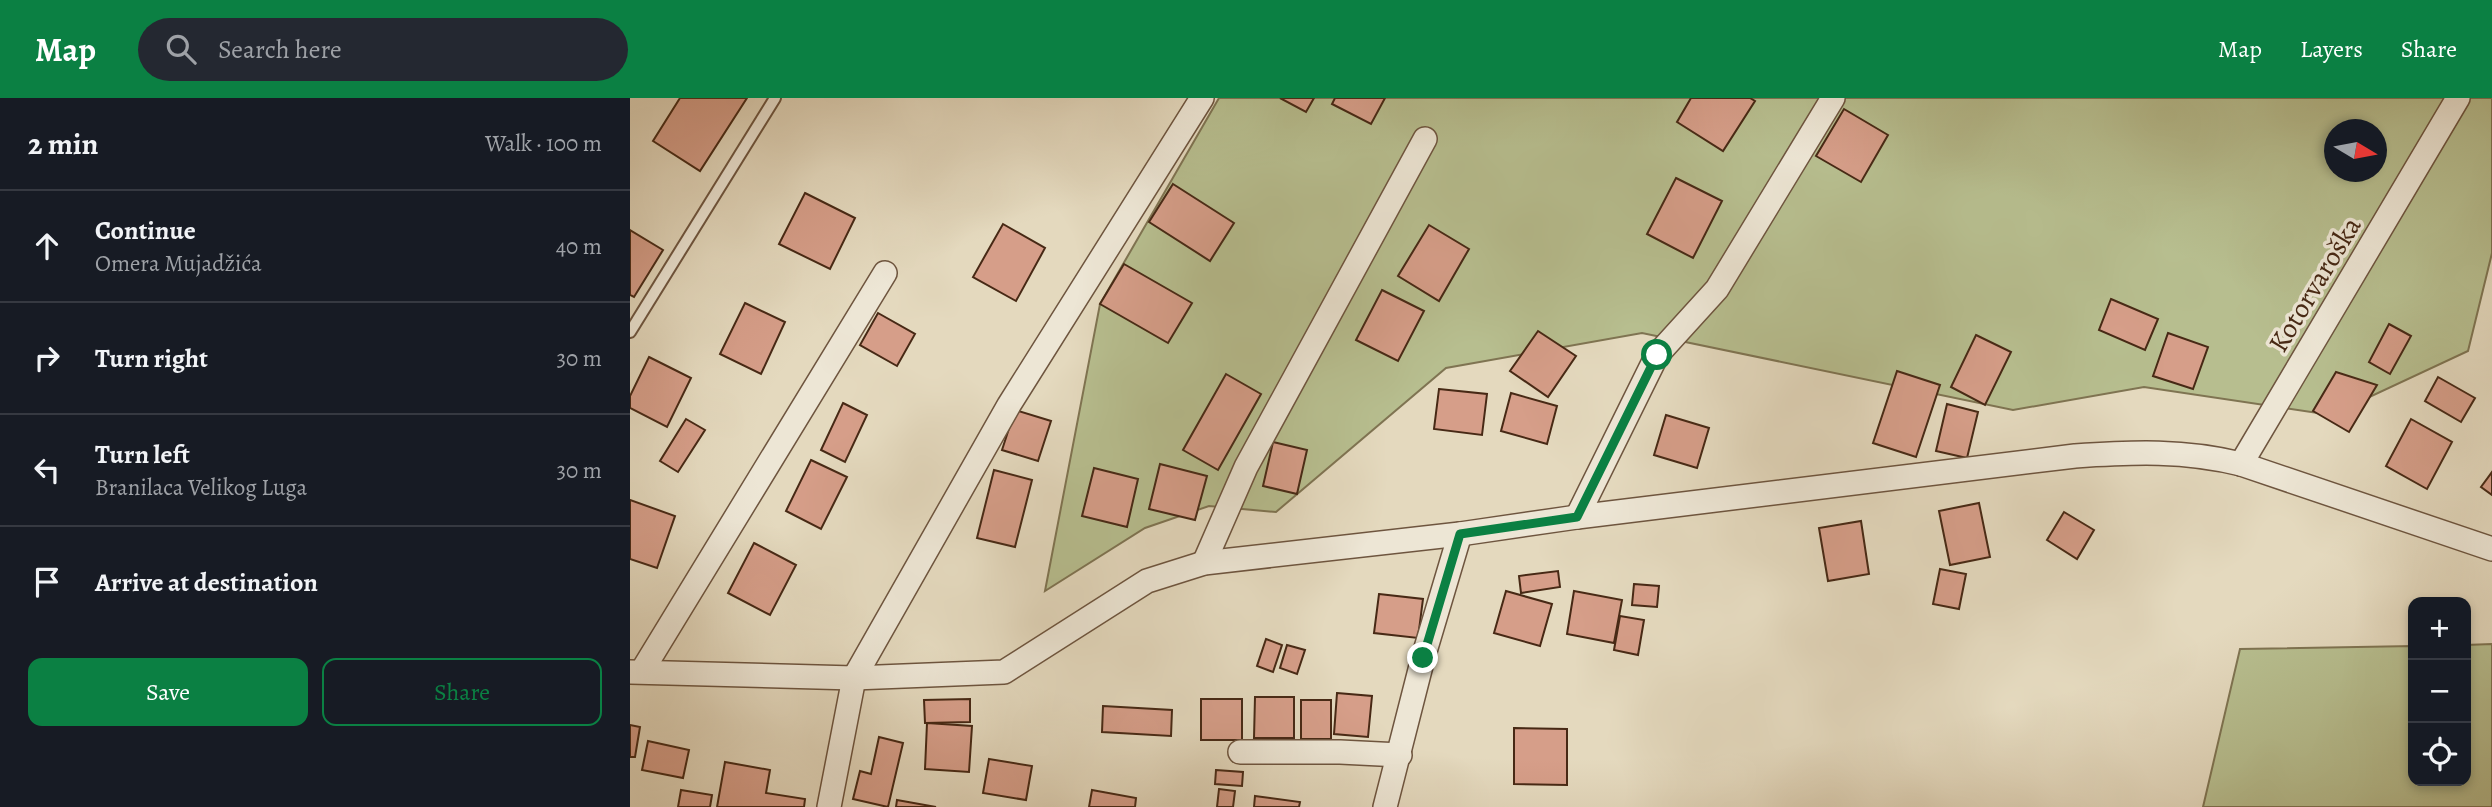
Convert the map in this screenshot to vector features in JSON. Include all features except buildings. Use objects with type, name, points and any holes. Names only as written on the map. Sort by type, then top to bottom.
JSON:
[{"type":"street","points":[[829,807],[854,678],[1009,405],[1202,98]]},
{"type":"street","points":[[1577,517],[1657,355],[1717,289],[1833,98]]},
{"type":"street","name":"Kotorvaroška","points":[[2241,464],[2458,98]]},
{"type":"street","points":[[1204,563],[1246,467],[1425,139]]},
{"type":"street","points":[[636,671],[884,273]]},
{"type":"street","points":[[636,671],[854,678],[1004,672],[1147,581],[1204,563],[1460,534],[1577,517],[2076,456],[2144,452],[2205,456],[2241,464],[2492,549]]},
{"type":"street","points":[[1385,807],[1423,658],[1460,534]]},
{"type":"street","points":[[1240,751],[1400,755]]},
{"type":"lane","points":[[630,332],[775,98]]},
{"type":"green space","points":[[1219,98],[2492,98],[2492,253],[2468,351],[2331,415],[2144,387],[2013,410],[1642,333],[1446,368],[1276,512],[1209,506],[1145,528],[1045,591],[1100,304]]},
{"type":"green space","points":[[2492,644],[2492,807],[2203,807],[2240,649],[2408,646],[2408,786],[2471,786],[2471,645]]},
{"type":"route","points":[[1423,658],[1460,534],[1577,517],[1657,355]]}]
